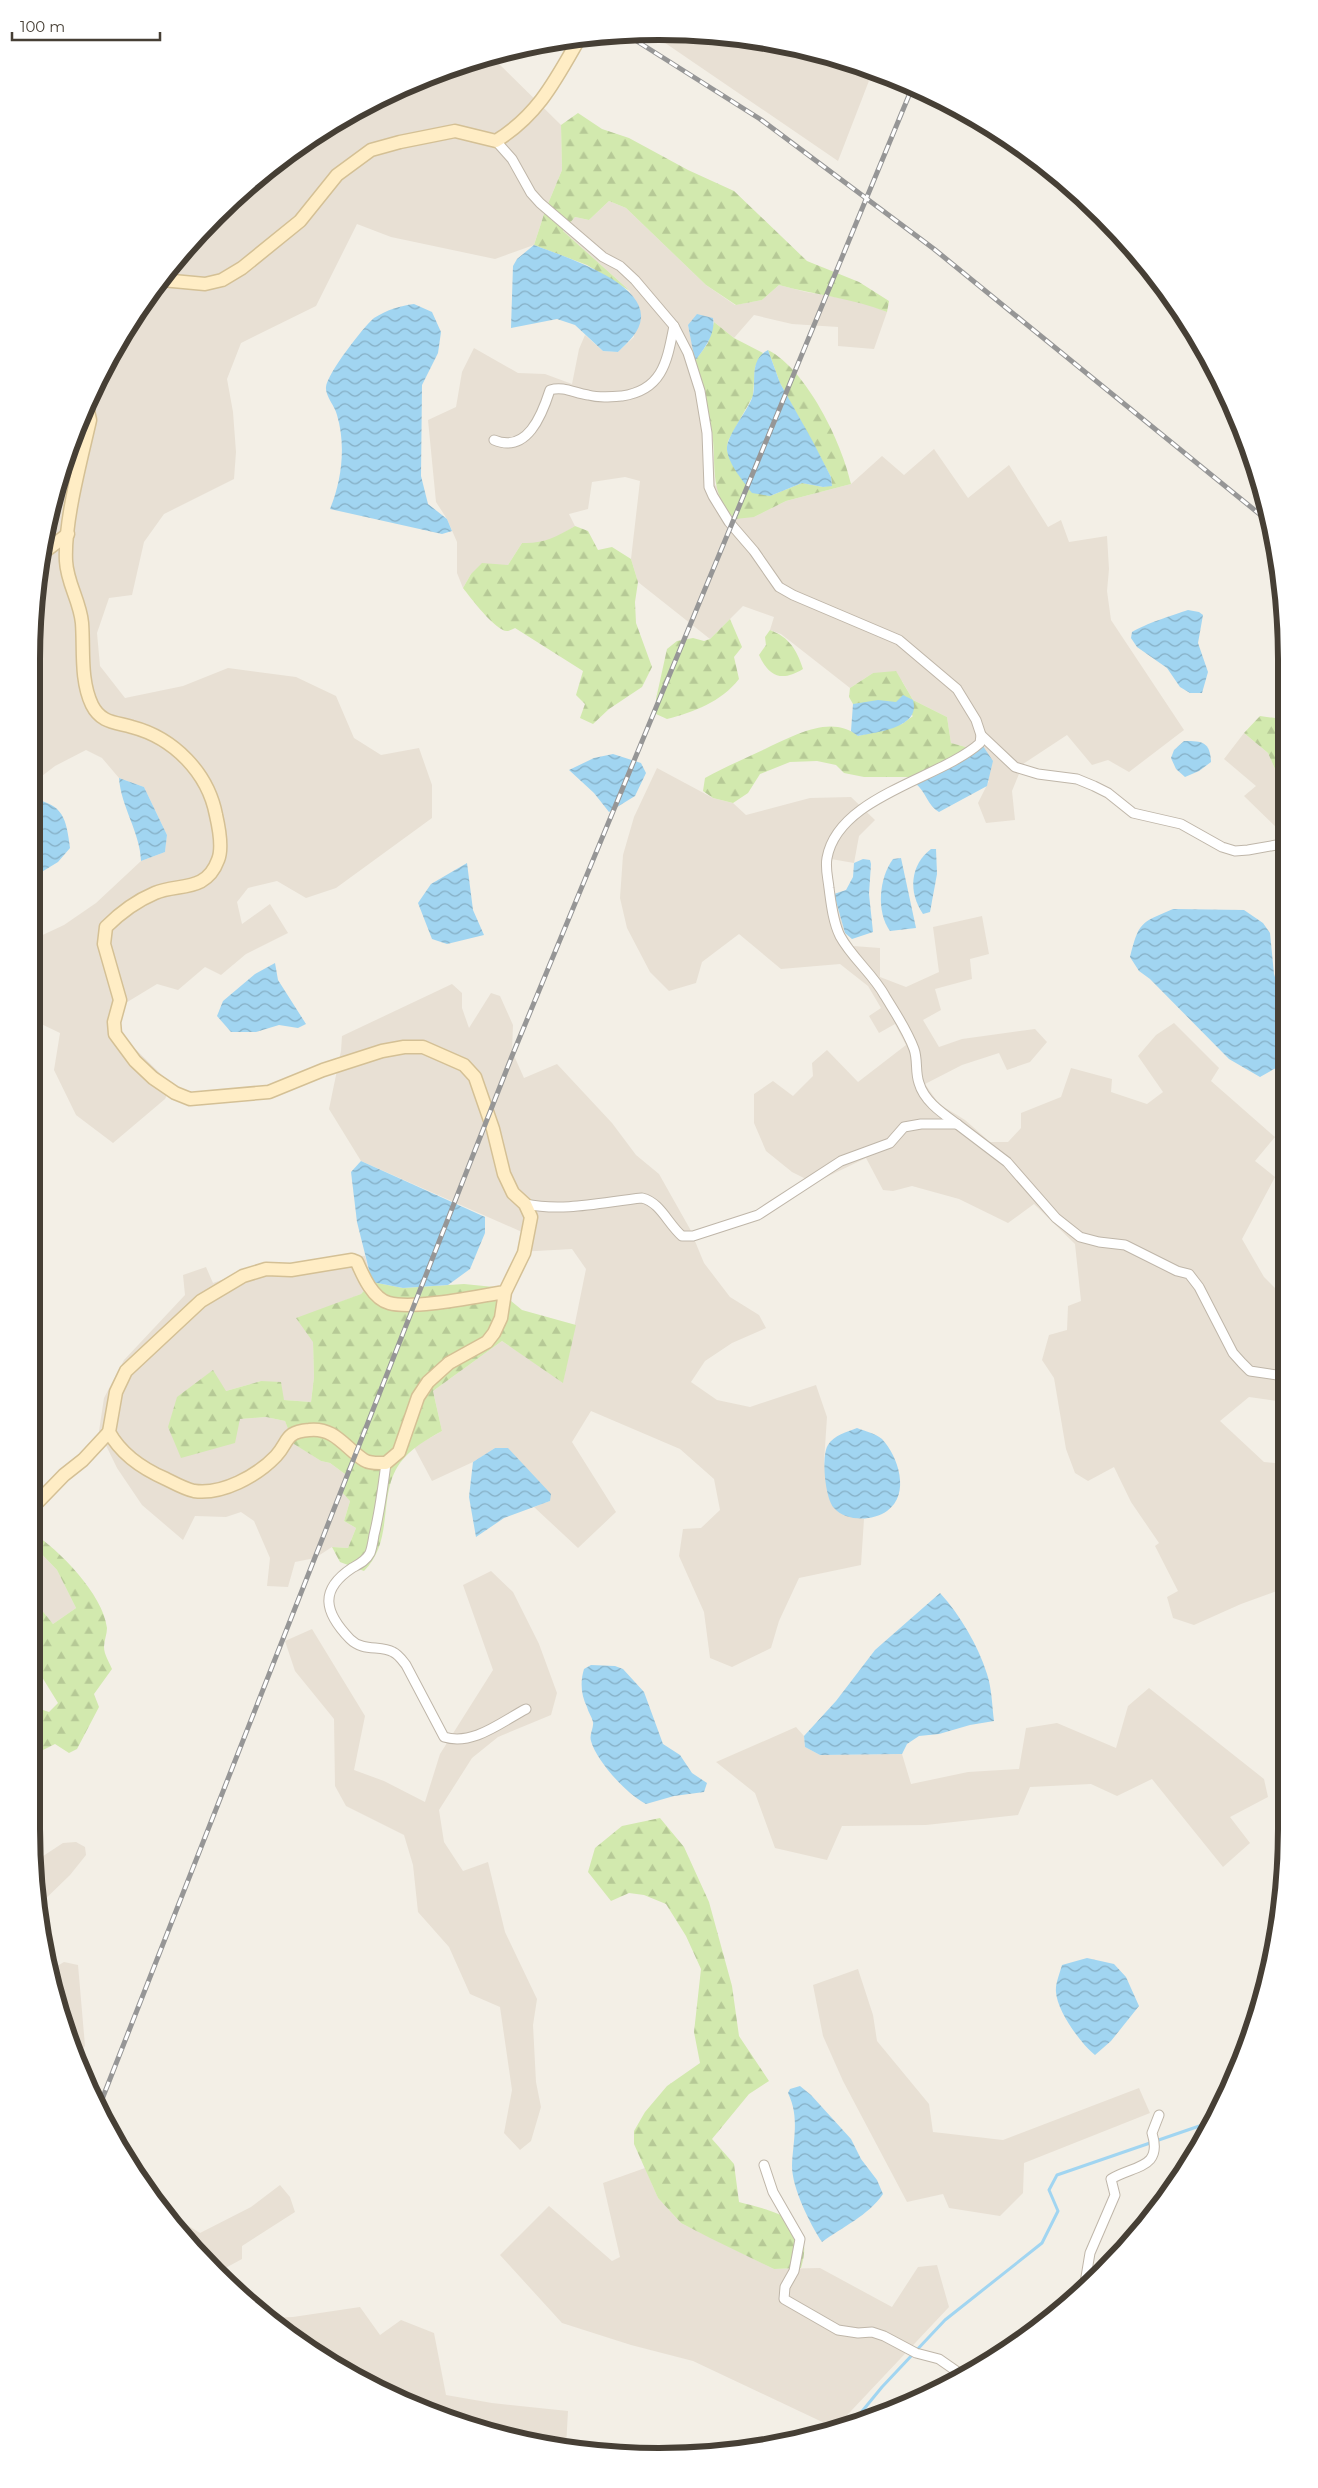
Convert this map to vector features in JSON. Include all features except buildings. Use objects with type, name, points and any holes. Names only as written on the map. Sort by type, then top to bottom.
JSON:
[{"type":"street","points":[[496,141],[529,117],[548,93],[575,45]]},
{"type":"street","points":[[169,281],[205,284],[222,280],[242,268],[300,221],[338,175],[371,150],[455,131],[496,141],[512,159],[531,193],[540,203],[603,257],[620,266],[635,280],[674,326],[688,353],[700,391],[707,433],[709,487],[729,522],[754,551],[779,586],[793,596],[899,640],[957,689],[976,720],[981,735],[980,743],[973,749],[869,804],[832,842],[826,868],[830,900],[839,934],[861,967],[884,993],[907,1033],[916,1052],[919,1083],[925,1096],[956,1124],[1007,1162],[1056,1218],[1080,1237],[1099,1242],[1125,1245],[1177,1271],[1189,1274],[1199,1287],[1233,1353],[1250,1371],[1278,1375]]},
{"type":"street","points":[[494,440],[502,444],[516,442],[526,436],[541,416],[550,390],[565,389],[607,398],[635,394],[653,385],[665,363],[674,326]]},
{"type":"street","points":[[89,417],[68,534],[66,561],[69,580],[80,607],[81,648],[91,703],[97,713],[107,722],[133,727],[149,733],[165,742],[193,765],[207,784],[218,826],[218,860],[206,877],[190,887],[156,892],[128,908],[106,927],[104,944],[120,1000],[114,1022],[115,1034],[124,1048],[153,1078],[175,1093],[190,1100],[269,1092],[323,1070],[382,1051],[423,1047],[464,1065],[475,1077],[493,1129],[504,1174],[513,1194],[525,1204],[530,1217],[524,1253],[505,1292],[500,1318],[487,1342],[449,1362],[428,1382],[418,1396],[403,1444],[399,1452],[386,1463],[378,1518],[370,1553],[363,1562],[332,1584],[328,1595],[330,1606],[338,1622],[351,1640],[362,1646],[391,1651],[398,1655],[406,1666],[444,1737],[456,1740],[470,1739],[526,1709]]},
{"type":"street","points":[[50,547],[68,534]]},
{"type":"street","points":[[981,735],[1015,767],[1038,774],[1077,779],[1108,793],[1133,813],[1181,824],[1222,847],[1235,851],[1278,845]]},
{"type":"street","points":[[525,1204],[542,1207],[569,1207],[642,1198],[651,1200],[682,1236],[693,1236],[758,1216],[841,1161],[869,1152],[890,1142],[904,1127],[921,1124],[956,1124]]},
{"type":"street","points":[[40,1500],[64,1474],[84,1460],[108,1432],[116,1392],[126,1371],[201,1301],[243,1276],[266,1269],[291,1270],[352,1260],[357,1262],[366,1282],[376,1294],[388,1303],[411,1305],[505,1292]]},
{"type":"street","points":[[108,1432],[121,1449],[134,1461],[151,1472],[193,1491],[214,1491],[233,1484],[262,1469],[277,1455],[283,1442],[294,1433],[310,1429],[323,1430],[341,1439],[365,1461],[386,1463]]},
{"type":"street","points":[[1086,2277],[1090,2253],[1115,2195],[1111,2179],[1146,2163],[1155,2153],[1152,2133],[1159,2115]]},
{"type":"street","points":[[764,2165],[773,2192],[800,2239],[794,2271],[785,2287],[784,2299],[838,2330],[858,2333],[872,2332],[912,2351],[938,2359],[956,2371]]},
{"type":"shaded area","points":[[661,40],[740,45],[780,52],[819,61],[870,78],[838,161]]},
{"type":"shaded area","points":[[497,62],[561,125],[562,170],[545,211],[534,245],[495,259],[391,237],[357,224],[316,306],[241,343],[227,379],[233,412],[236,452],[234,479],[164,514],[144,542],[132,595],[109,598],[97,633],[100,666],[125,698],[183,686],[228,668],[296,677],[336,696],[354,738],[381,755],[419,748],[432,785],[432,818],[336,888],[306,898],[277,881],[248,888],[237,902],[242,924],[270,904],[288,933],[246,954],[221,975],[205,967],[178,990],[157,984],[124,1004],[120,1017],[122,1036],[172,1085],[165,1099],[113,1143],[76,1115],[54,1070],[60,1033],[40,1023],[40,936],[64,925],[96,903],[141,861],[165,852],[167,835],[144,787],[119,778],[102,758],[86,750],[55,766],[40,777],[41,619],[45,578],[52,538],[61,499],[87,422],[123,349],[144,315],[168,282],[221,221],[282,168],[315,144],[385,104],[422,87]]},
{"type":"shaded area","points":[[609,201],[626,208],[706,285],[735,305],[762,300],[779,285],[806,292],[863,302],[887,312],[874,349],[838,346],[838,327],[792,324],[754,315],[734,338],[714,322],[713,318],[688,325],[712,433],[715,485],[754,517],[786,501],[851,484],[882,456],[904,475],[934,449],[968,498],[1009,465],[1048,527],[1061,520],[1069,542],[1107,536],[1109,569],[1107,591],[1111,620],[1184,730],[1129,772],[1108,760],[1092,765],[1067,735],[1023,764],[1012,791],[1015,820],[986,823],[978,803],[989,781],[973,749],[951,743],[947,717],[913,700],[902,681],[873,673],[850,688],[781,634],[770,630],[774,617],[743,606],[710,639],[638,582],[631,559],[640,481],[625,477],[592,482],[588,509],[569,514],[575,526],[553,540],[538,544],[522,543],[508,565],[471,574],[463,588],[457,573],[457,542],[447,519],[436,502],[428,420],[456,407],[462,372],[474,348],[518,373],[545,374],[572,384],[579,349],[585,335],[603,351],[618,352],[634,337],[630,291],[563,231],[575,217],[589,220]]},
{"type":"shaded area","points":[[1244,733],[1268,753],[1278,776],[1278,829],[1244,796],[1256,786],[1224,759]]},
{"type":"shaded area","points":[[657,768],[713,798],[733,803],[746,815],[810,798],[851,797],[875,820],[859,836],[854,863],[831,859],[834,894],[845,933],[853,946],[880,948],[880,977],[906,987],[939,972],[933,927],[982,916],[989,954],[970,959],[972,979],[935,989],[941,1010],[923,1020],[939,1047],[962,1039],[1035,1029],[1047,1042],[1030,1062],[1007,1070],[999,1053],[962,1065],[925,1084],[939,1104],[965,1120],[990,1142],[1008,1142],[1021,1128],[1021,1113],[1061,1097],[1071,1068],[1112,1079],[1111,1092],[1147,1104],[1163,1092],[1138,1056],[1156,1035],[1174,1023],[1219,1068],[1211,1081],[1275,1137],[1255,1161],[1275,1177],[1242,1239],[1264,1277],[1278,1291],[1278,1401],[1249,1397],[1220,1421],[1264,1462],[1278,1463],[1278,1591],[1241,1604],[1194,1625],[1173,1618],[1167,1597],[1178,1591],[1155,1546],[1159,1543],[1131,1502],[1114,1467],[1088,1481],[1075,1473],[1066,1449],[1054,1378],[1042,1360],[1049,1335],[1067,1330],[1068,1306],[1081,1301],[1075,1244],[1034,1204],[1008,1223],[959,1199],[912,1186],[893,1191],[883,1190],[866,1158],[814,1183],[792,1172],[766,1151],[754,1123],[754,1094],[773,1081],[793,1096],[813,1076],[812,1063],[827,1050],[858,1082],[906,1045],[895,1024],[879,1033],[869,1016],[881,1008],[868,986],[840,964],[781,969],[739,934],[702,962],[696,983],[669,991],[650,972],[627,928],[620,898],[623,855],[634,817]]},
{"type":"shaded area","points":[[452,984],[462,993],[462,1008],[469,1028],[491,993],[500,996],[513,1025],[512,1051],[524,1078],[557,1064],[612,1123],[636,1155],[659,1174],[690,1229],[704,1263],[730,1297],[759,1315],[766,1328],[732,1343],[705,1361],[691,1382],[717,1400],[750,1407],[816,1385],[827,1417],[824,1462],[848,1516],[864,1519],[861,1565],[799,1578],[779,1621],[771,1648],[732,1667],[710,1658],[704,1612],[679,1556],[683,1529],[701,1528],[720,1510],[714,1479],[680,1449],[591,1411],[572,1442],[616,1512],[578,1548],[534,1507],[550,1501],[495,1448],[473,1462],[432,1481],[414,1447],[442,1431],[433,1391],[502,1341],[563,1382],[586,1269],[572,1249],[518,1252],[522,1232],[361,1161],[329,1109],[341,1051],[342,1036]]},
{"type":"shaded area","points":[[365,1256],[372,1282],[361,1294],[333,1305],[313,1342],[314,1377],[311,1402],[284,1400],[261,1381],[226,1391],[240,1419],[266,1417],[285,1421],[295,1444],[321,1461],[330,1463],[349,1477],[350,1501],[344,1521],[356,1528],[348,1548],[332,1547],[315,1558],[295,1562],[288,1587],[267,1586],[270,1558],[254,1521],[241,1512],[226,1517],[195,1516],[183,1540],[142,1505],[117,1468],[99,1431],[104,1398],[124,1360],[185,1295],[183,1275],[206,1267],[213,1283],[259,1267]]},
{"type":"shaded area","points":[[40,1552],[57,1570],[76,1608],[53,1624],[40,1608]]},
{"type":"shaded area","points":[[491,1571],[513,1592],[539,1644],[557,1693],[551,1715],[498,1737],[472,1758],[439,1810],[444,1842],[463,1871],[488,1862],[505,1932],[537,1999],[533,2025],[536,2082],[541,2107],[531,2141],[520,2150],[504,2133],[512,2090],[500,2007],[470,1994],[449,1947],[418,1912],[413,1865],[404,1835],[346,1806],[335,1786],[334,1719],[295,1671],[285,1641],[312,1629],[365,1716],[354,1770],[384,1781],[425,1802],[440,1754],[493,1670],[463,1585]]},
{"type":"shaded area","points":[[1149,1688],[1264,1779],[1268,1797],[1230,1817],[1250,1843],[1223,1867],[1152,1779],[1117,1796],[1091,1784],[1030,1787],[1018,1815],[926,1825],[842,1826],[827,1860],[775,1848],[755,1793],[716,1762],[796,1727],[804,1736],[805,1747],[820,1755],[902,1754],[911,1784],[968,1772],[1019,1769],[1026,1728],[1057,1723],[1116,1748],[1128,1706]]},
{"type":"shaded area","points":[[76,1842],[85,1847],[86,1855],[70,1875],[44,1900],[41,1858],[63,1843]]},
{"type":"shaded area","points":[[64,1962],[78,1965],[85,2046],[81,2051],[61,1989],[56,1967]]},
{"type":"shaded area","points":[[858,1969],[873,2015],[877,2041],[929,2104],[933,2132],[1003,2140],[1139,2088],[1150,2113],[1024,2163],[1023,2193],[1000,2216],[949,2208],[943,2194],[907,2202],[843,2081],[823,2036],[813,1985]]},
{"type":"shaded area","points":[[645,2168],[658,2198],[681,2223],[774,2269],[820,2268],[892,2307],[918,2267],[937,2265],[949,2307],[843,2420],[827,2424],[693,2361],[631,2345],[562,2323],[500,2255],[549,2206],[612,2261],[620,2257],[603,2183]]},
{"type":"shaded area","points":[[280,2185],[290,2197],[295,2212],[242,2246],[242,2259],[223,2269],[185,2226],[187,2225],[200,2233],[251,2207]]},
{"type":"shaded area","points":[[360,2307],[380,2335],[401,2320],[434,2333],[446,2395],[492,2403],[568,2411],[566,2441],[499,2427],[422,2401],[349,2365],[315,2344],[279,2318]]},
{"type":"green space","points":[[578,113],[602,129],[629,138],[688,170],[734,191],[807,261],[859,282],[889,301],[887,312],[860,303],[779,285],[762,300],[736,305],[706,285],[626,208],[609,201],[589,220],[575,217],[563,231],[630,291],[587,265],[534,245],[545,211],[562,170],[561,125]]},
{"type":"green space","points":[[714,322],[734,338],[763,353],[755,367],[753,396],[728,441],[727,450],[737,472],[770,496],[802,483],[823,487],[832,485],[831,477],[780,383],[768,350],[782,360],[796,374],[821,409],[840,449],[851,484],[786,501],[754,517],[735,519],[726,509],[717,489],[712,432],[695,361],[708,343]]},
{"type":"green space","points":[[575,526],[588,531],[598,550],[612,547],[631,559],[638,582],[635,602],[636,623],[652,667],[642,687],[609,709],[593,724],[580,718],[585,704],[576,695],[583,671],[515,628],[508,631],[497,626],[484,614],[463,588],[471,574],[482,563],[508,565],[522,543],[549,539]]},
{"type":"green space","points":[[730,619],[742,647],[734,657],[739,679],[724,694],[697,709],[667,719],[656,714],[656,699],[667,649],[677,641],[693,638],[704,641],[710,639]]},
{"type":"green space","points":[[770,630],[787,640],[798,656],[803,669],[782,676],[772,673],[767,668],[759,655],[766,645],[765,637]]},
{"type":"green space","points":[[896,671],[913,700],[947,717],[951,743],[973,749],[917,777],[864,777],[844,773],[836,765],[817,761],[790,762],[760,774],[748,793],[733,803],[713,798],[703,791],[705,778],[812,729],[836,727],[858,736],[902,724],[913,716],[897,705],[884,701],[853,704],[849,697],[850,688],[873,673]]},
{"type":"green space","points":[[1260,716],[1278,718],[1278,776],[1268,753],[1244,733]]},
{"type":"green space","points":[[372,1282],[403,1288],[464,1284],[494,1287],[522,1310],[576,1325],[563,1383],[502,1341],[433,1391],[442,1431],[414,1449],[400,1463],[389,1489],[383,1532],[379,1546],[374,1559],[364,1571],[340,1562],[332,1547],[348,1548],[356,1528],[344,1521],[350,1501],[341,1491],[349,1477],[330,1463],[321,1461],[294,1444],[285,1421],[266,1417],[240,1419],[235,1443],[181,1458],[168,1427],[177,1397],[213,1370],[226,1391],[261,1381],[281,1382],[284,1400],[311,1402],[314,1377],[313,1342],[296,1318],[361,1294]]},
{"type":"green space","points":[[40,1538],[67,1561],[89,1587],[97,1601],[104,1615],[107,1628],[104,1650],[112,1669],[94,1694],[99,1707],[77,1749],[69,1753],[55,1744],[40,1752],[40,1709],[49,1712],[58,1703],[40,1675],[40,1608],[53,1624],[76,1608],[57,1570],[40,1552]]},
{"type":"green space","points":[[660,1818],[684,1847],[709,1902],[732,1986],[739,2036],[769,2081],[749,2094],[712,2139],[734,2164],[739,2202],[779,2214],[790,2220],[798,2228],[803,2238],[804,2252],[801,2268],[774,2269],[681,2223],[658,2198],[634,2144],[634,2131],[645,2112],[667,2086],[700,2063],[694,2032],[701,1969],[686,1936],[666,1904],[644,1895],[629,1893],[611,1901],[588,1872],[595,1848],[622,1826]]},
{"type":"water","points":[[534,245],[599,272],[616,282],[629,293],[638,305],[641,318],[633,336],[618,352],[603,351],[575,325],[557,319],[511,328],[513,266],[517,259]]},
{"type":"water","points":[[414,304],[432,312],[441,332],[438,353],[422,385],[421,476],[428,504],[447,519],[452,531],[442,534],[330,509],[340,474],[342,450],[340,426],[326,390],[328,381],[362,330],[374,318],[393,309]]},
{"type":"water","points":[[697,314],[713,318],[713,330],[695,361],[688,325]]},
{"type":"water","points":[[768,350],[780,383],[831,477],[832,486],[823,487],[802,483],[770,496],[752,493],[730,461],[727,450],[730,438],[754,393],[754,373],[757,360]]},
{"type":"water","points":[[1188,610],[1199,612],[1203,615],[1198,643],[1208,672],[1202,693],[1190,693],[1180,687],[1167,668],[1137,647],[1131,638],[1132,632],[1138,629]]},
{"type":"water","points":[[903,695],[913,700],[914,709],[904,723],[886,730],[858,736],[851,731],[853,704],[878,700],[896,702]]},
{"type":"water","points":[[1184,741],[1196,741],[1204,744],[1209,750],[1211,762],[1199,771],[1185,777],[1176,769],[1171,758],[1174,750]]},
{"type":"water","points":[[983,746],[993,761],[987,786],[939,812],[932,806],[915,783],[973,749]]},
{"type":"water","points":[[613,754],[641,763],[646,773],[635,796],[609,812],[594,793],[569,770],[594,758]]},
{"type":"water","points":[[119,778],[144,787],[167,835],[165,852],[141,861],[140,850],[120,789]]},
{"type":"water","points":[[40,800],[57,809],[65,821],[70,848],[58,862],[40,873]]},
{"type":"water","points":[[931,849],[936,849],[937,874],[930,912],[923,914],[915,897],[914,879],[919,863]]},
{"type":"water","points":[[901,858],[916,928],[890,931],[881,905],[882,885],[893,859]]},
{"type":"water","points":[[863,859],[870,860],[871,864],[869,894],[873,932],[852,939],[845,933],[834,894],[846,890],[853,877],[854,863]]},
{"type":"water","points":[[467,863],[473,910],[484,935],[447,944],[432,939],[418,903],[431,884]]},
{"type":"water","points":[[1173,909],[1244,910],[1263,923],[1270,933],[1274,974],[1278,987],[1278,1067],[1260,1077],[1229,1059],[1150,979],[1139,971],[1130,957],[1142,925],[1154,917]]},
{"type":"water","points":[[275,963],[278,980],[306,1024],[298,1028],[279,1025],[256,1032],[231,1032],[217,1016],[223,1001],[255,974]]},
{"type":"water","points":[[361,1161],[485,1217],[485,1233],[470,1269],[448,1285],[403,1288],[372,1282],[357,1222],[351,1172]]},
{"type":"water","points":[[857,1428],[882,1439],[893,1455],[899,1475],[899,1495],[894,1504],[887,1511],[874,1517],[852,1518],[839,1513],[831,1503],[826,1487],[824,1467],[828,1445],[837,1436]]},
{"type":"water","points":[[495,1448],[508,1448],[551,1494],[550,1501],[504,1518],[476,1537],[469,1497],[473,1462]]},
{"type":"water","points":[[940,1593],[955,1611],[979,1652],[989,1680],[994,1721],[970,1725],[939,1734],[919,1736],[907,1744],[902,1754],[820,1755],[805,1747],[804,1736],[836,1701],[875,1650]]},
{"type":"water","points":[[591,1665],[615,1666],[623,1669],[644,1692],[663,1744],[680,1755],[692,1773],[707,1783],[704,1792],[674,1796],[646,1804],[630,1793],[614,1777],[599,1758],[591,1741],[593,1722],[583,1698],[582,1684],[584,1669]]},
{"type":"water","points":[[1087,1958],[1114,1964],[1126,1977],[1139,2006],[1111,2041],[1095,2055],[1083,2043],[1065,2017],[1057,2000],[1056,1992],[1062,1965]]},
{"type":"water","points":[[800,2086],[811,2095],[851,2139],[861,2159],[877,2180],[883,2194],[870,2209],[822,2242],[802,2206],[793,2175],[795,2120],[792,2102],[788,2093],[790,2089]]},
{"type":"waterway","points":[[859,2414],[882,2387],[945,2320],[1042,2243],[1058,2211],[1049,2190],[1057,2175],[1202,2125]]},
{"type":"railway","points":[[636,41],[760,119],[934,249],[1261,515]]},
{"type":"railway","points":[[102,2099],[512,1056],[910,93]]}]
